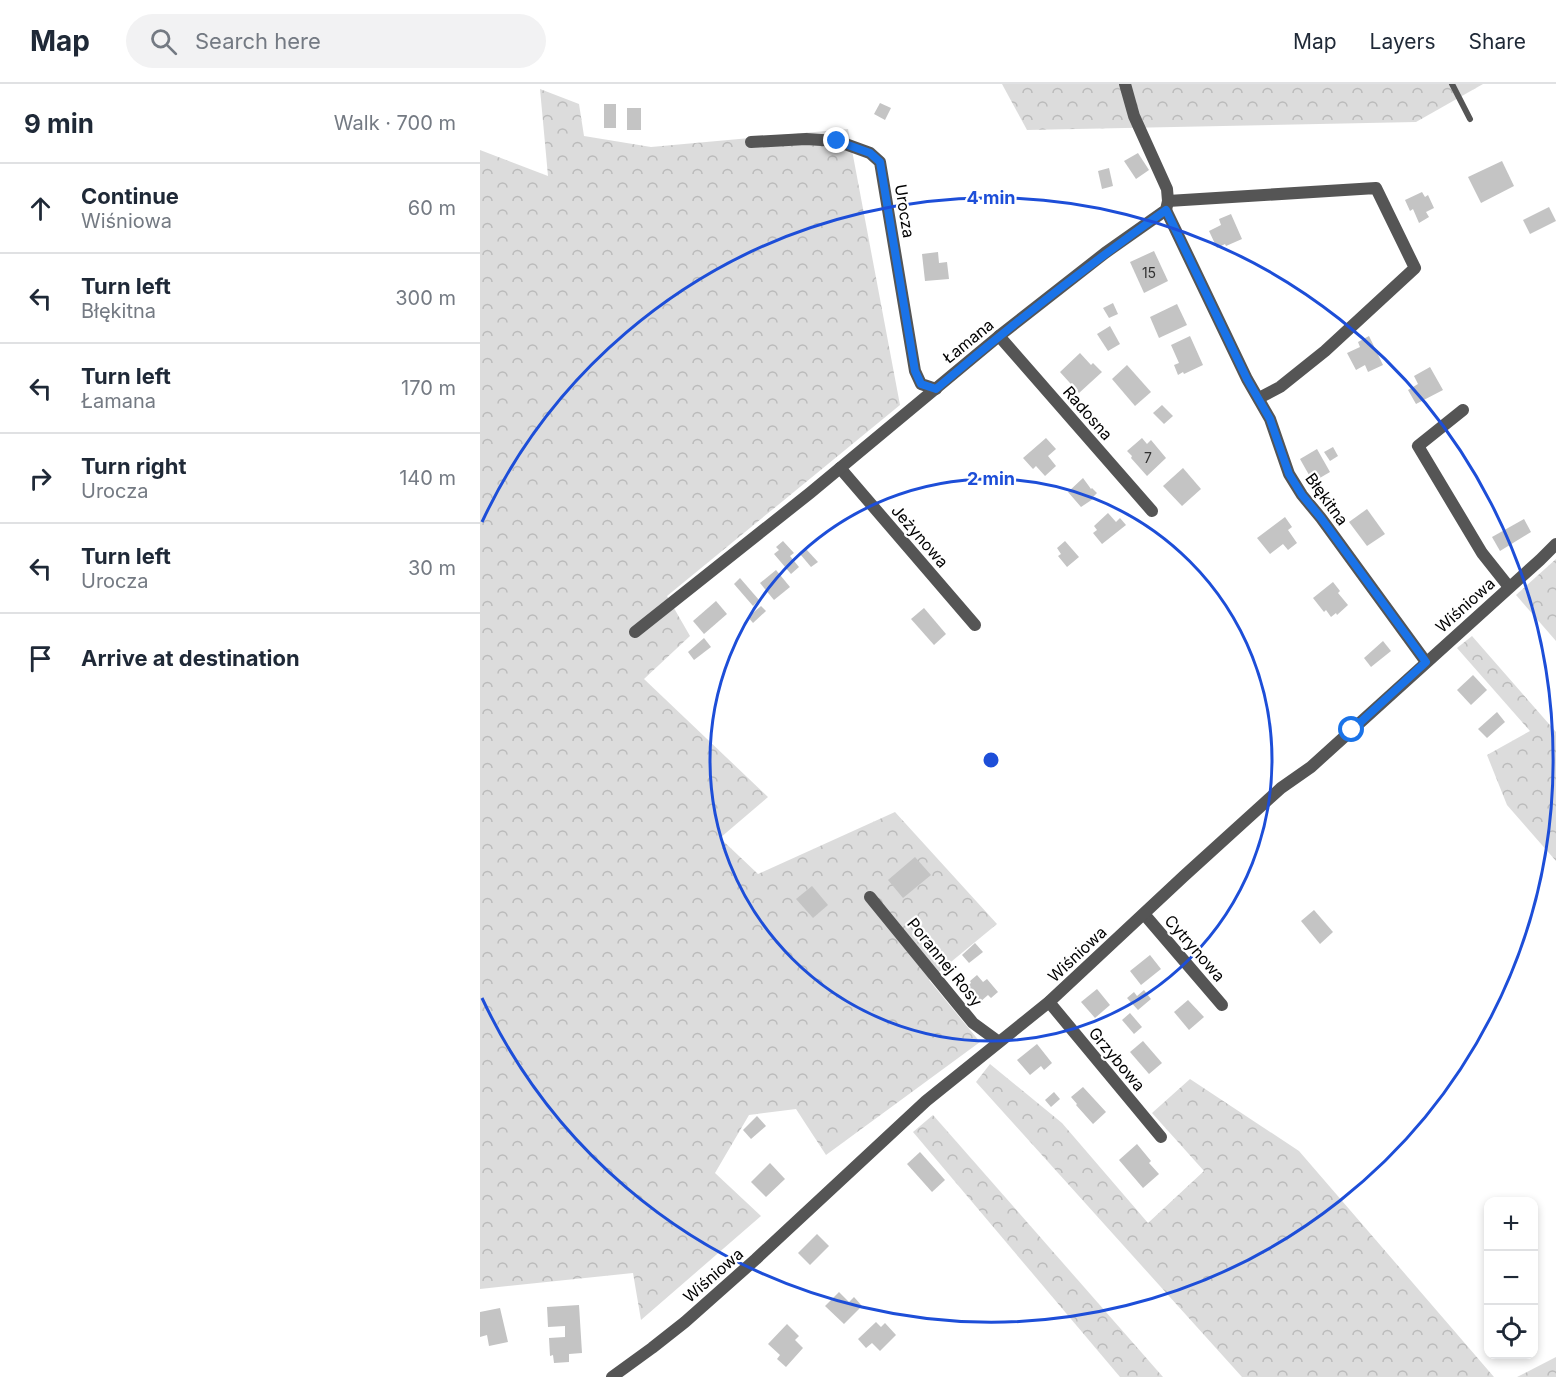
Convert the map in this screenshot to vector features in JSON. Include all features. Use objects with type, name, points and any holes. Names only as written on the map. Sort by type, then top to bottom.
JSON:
[{"type":"street","points":[[1125,84],[1134,116],[1167,189],[1167,205],[1376,188],[1415,268],[1325,351],[1280,387],[1259,398]]},
{"type":"street","name":"Urocza","points":[[751,142],[806,139],[837,141],[870,153],[880,162],[915,371],[921,384],[936,389]]},
{"type":"street","name":"Łamana","points":[[635,632],[840,468],[999,336],[1167,205]]},
{"type":"street","name":"Błękitna","points":[[1167,205],[1247,379],[1270,419],[1289,474],[1302,495],[1426,662]]},
{"type":"street","name":"Radosna","points":[[999,336],[1152,511]]},
{"type":"street","points":[[1463,410],[1418,446],[1482,553],[1509,588]]},
{"type":"street","name":"Jeżynowa","points":[[840,468],[975,625]]},
{"type":"street","name":"Wiśniowa","points":[[612,1377],[685,1322],[926,1101],[1049,1002],[1281,788],[1311,767],[1556,544]]},
{"type":"street","name":"Porannej Rosy","points":[[870,897],[973,1023],[999,1042]]},
{"type":"street","name":"Cytrynowa","points":[[1144,914],[1222,1005]]},
{"type":"street","name":"Grzybowa","points":[[1049,1002],[1161,1137]]},
{"type":"lane","points":[[1452,84],[1470,119]]},
{"type":"green space","points":[[1002,84],[1483,84],[1416,122],[1027,130]]},
{"type":"green space","points":[[540,89],[579,104],[584,136],[651,147],[848,129],[900,405],[667,596],[690,636],[644,679],[768,797],[720,838],[758,874],[895,812],[997,924],[929,980],[980,1042],[826,1155],[796,1109],[749,1115],[715,1173],[761,1216],[641,1320],[633,1273],[480,1289],[480,150],[548,176]]},
{"type":"green space","points":[[1556,559],[1556,641],[1516,595]]},
{"type":"green space","points":[[1472,636],[1556,732],[1556,861],[1507,805],[1487,755],[1530,731],[1457,648]]},
{"type":"green space","points":[[990,1064],[1062,1123],[1148,1223],[1204,1171],[1152,1113],[1190,1079],[1299,1151],[1494,1377],[1242,1377],[976,1082]]},
{"type":"green space","points":[[933,1115],[1163,1377],[1120,1377],[913,1132]]},
{"type":"green space","points":[[1556,1357],[1556,1377],[1517,1377]]},
{"type":"building","points":[[880,103],[891,108],[885,120],[874,114]]},
{"type":"building","points":[[604,104],[616,104],[616,128],[604,128]]},
{"type":"building","points":[[627,108],[641,108],[641,130],[627,130]]},
{"type":"building","points":[[1138,153],[1149,170],[1136,179],[1124,161]]},
{"type":"building","points":[[1502,161],[1514,186],[1481,203],[1468,177]]},
{"type":"building","points":[[1109,168],[1113,186],[1102,189],[1098,171]]},
{"type":"building","points":[[1422,192],[1425,197],[1428,195],[1434,208],[1426,212],[1429,217],[1419,223],[1413,209],[1410,211],[1405,200]]},
{"type":"building","points":[[1549,207],[1556,221],[1530,234],[1523,220]]},
{"type":"building","points":[[1231,214],[1242,239],[1217,248],[1209,231],[1221,225],[1219,219]]},
{"type":"building","points":[[1154,251],[1168,281],[1144,293],[1130,262]]},
{"type":"building","points":[[938,252],[939,263],[947,262],[949,279],[925,281],[922,254]]},
{"type":"building","points":[[1113,303],[1118,314],[1109,318],[1103,308]]},
{"type":"building","points":[[1177,304],[1187,325],[1159,338],[1150,317]]},
{"type":"building","points":[[1110,326],[1120,344],[1108,351],[1097,334]]},
{"type":"building","points":[[1190,336],[1203,365],[1178,375],[1174,365],[1179,363],[1171,345]]},
{"type":"building","points":[[1369,336],[1383,365],[1368,372],[1365,365],[1356,370],[1347,353],[1360,347],[1358,342]]},
{"type":"building","points":[[1080,353],[1091,365],[1093,363],[1102,372],[1079,393],[1060,372]]},
{"type":"building","points":[[1127,365],[1151,392],[1135,406],[1112,379]]},
{"type":"building","points":[[1430,367],[1443,390],[1416,404],[1408,390],[1418,384],[1414,376]]},
{"type":"building","points":[[1162,405],[1173,416],[1164,424],[1153,413]]},
{"type":"building","points":[[1046,438],[1056,449],[1048,456],[1056,466],[1045,476],[1036,466],[1033,469],[1023,458]]},
{"type":"building","points":[[1142,438],[1147,444],[1151,440],[1166,458],[1147,476],[1127,451]]},
{"type":"building","points":[[1333,447],[1338,456],[1330,461],[1324,452]]},
{"type":"building","points":[[1317,449],[1330,472],[1313,482],[1300,459]]},
{"type":"building","points":[[1183,468],[1201,489],[1182,506],[1163,486]]},
{"type":"building","points":[[1083,478],[1097,493],[1093,499],[1081,507],[1068,492]]},
{"type":"building","points":[[1367,509],[1385,534],[1367,546],[1349,522]]},
{"type":"building","points":[[1108,513],[1116,522],[1120,518],[1126,525],[1102,544],[1093,533],[1097,530],[1094,526]]},
{"type":"building","points":[[1285,517],[1292,527],[1288,530],[1297,543],[1288,550],[1283,544],[1270,554],[1257,538]]},
{"type":"building","points":[[1524,519],[1531,532],[1500,551],[1492,537]]},
{"type":"building","points":[[783,541],[794,553],[790,556],[799,567],[791,574],[774,554],[779,550],[776,547]]},
{"type":"building","points":[[1065,541],[1079,557],[1067,567],[1058,556],[1061,554],[1057,548]]},
{"type":"building","points":[[806,549],[818,562],[811,567],[800,554]]},
{"type":"building","points":[[776,570],[790,587],[774,600],[760,583]]},
{"type":"building","points":[[740,578],[759,600],[753,606],[734,584]]},
{"type":"building","points":[[1333,582],[1340,591],[1338,593],[1348,605],[1337,615],[1336,613],[1331,617],[1313,598]]},
{"type":"building","points":[[716,601],[727,614],[704,634],[693,621]]},
{"type":"building","points":[[761,606],[766,611],[753,623],[748,617]]},
{"type":"building","points":[[924,608],[946,634],[934,645],[911,619]]},
{"type":"building","points":[[704,638],[711,647],[694,660],[688,652]]},
{"type":"building","points":[[1383,641],[1391,651],[1371,667],[1364,658]]},
{"type":"building","points":[[1473,675],[1487,690],[1471,705],[1457,690]]},
{"type":"building","points":[[1497,712],[1505,722],[1487,738],[1478,729]]},
{"type":"building","points":[[915,857],[931,875],[903,898],[888,880]]},
{"type":"building","points":[[812,886],[828,905],[813,918],[796,899]]},
{"type":"building","points":[[1314,910],[1333,932],[1320,944],[1301,921]]},
{"type":"building","points":[[975,943],[983,952],[969,963],[962,955]]},
{"type":"building","points":[[1150,955],[1161,969],[1141,985],[1130,971]]},
{"type":"building","points":[[977,975],[983,982],[987,979],[998,992],[991,998],[988,995],[980,1002],[967,986]]},
{"type":"building","points":[[1097,989],[1110,1005],[1095,1018],[1081,1002]]},
{"type":"building","points":[[1144,990],[1151,999],[1138,1010],[1127,998],[1134,992],[1137,996]]},
{"type":"building","points":[[1188,1000],[1204,1017],[1189,1030],[1174,1012]]},
{"type":"building","points":[[1130,1013],[1142,1027],[1134,1034],[1122,1020]]},
{"type":"building","points":[[1143,1041],[1162,1063],[1149,1074],[1130,1052]]},
{"type":"building","points":[[1037,1044],[1052,1063],[1044,1070],[1041,1066],[1030,1075],[1017,1060]]},
{"type":"building","points":[[1083,1087],[1106,1112],[1093,1124],[1071,1097]]},
{"type":"building","points":[[1054,1092],[1060,1099],[1051,1107],[1045,1100]]},
{"type":"building","points":[[757,1116],[766,1126],[751,1139],[743,1130]]},
{"type":"building","points":[[1137,1144],[1159,1174],[1143,1188],[1119,1160]]},
{"type":"building","points":[[920,1152],[945,1180],[932,1192],[907,1164]]},
{"type":"building","points":[[770,1163],[785,1179],[766,1197],[751,1182]]},
{"type":"building","points":[[817,1234],[829,1246],[810,1265],[798,1253]]},
{"type":"building","points":[[839,1292],[849,1302],[854,1297],[862,1306],[844,1324],[825,1306]]},
{"type":"building","points":[[579,1305],[582,1353],[569,1354],[569,1362],[554,1363],[553,1355],[550,1356],[549,1338],[565,1337],[565,1326],[548,1327],[547,1307]]},
{"type":"building","points":[[500,1308],[508,1342],[489,1346],[487,1335],[480,1337],[480,1312]]},
{"type":"building","points":[[876,1322],[881,1327],[885,1323],[896,1335],[880,1351],[872,1343],[866,1348],[858,1339]]},
{"type":"building","points":[[787,1324],[799,1336],[795,1340],[803,1348],[786,1367],[777,1359],[780,1355],[768,1344]]},
{"type":"route","points":[[837,141],[870,153],[880,162],[915,371],[921,384],[936,389],[1105,253],[1166,210],[1247,379],[1270,419],[1289,474],[1302,495],[1426,662],[1352,730]]}]
